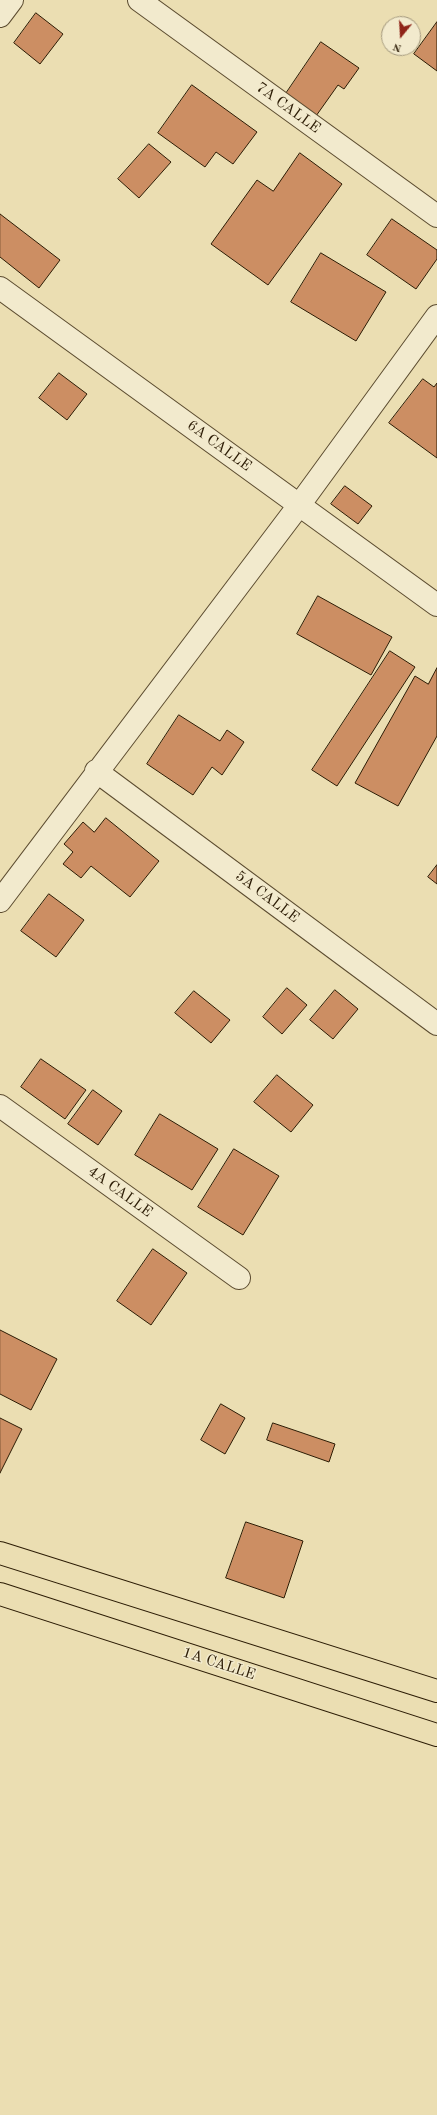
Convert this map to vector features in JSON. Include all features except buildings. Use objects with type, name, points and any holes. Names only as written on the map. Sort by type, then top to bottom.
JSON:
[{"type":"main road","points":[[0,1553],[437,1691]]},
{"type":"main road","name":"1A CALLE","points":[[0,1594],[437,1735]]},
{"type":"street","points":[[0,16],[12,0]]},
{"type":"street","name":"7A CALLE","points":[[139,0],[437,216]]},
{"type":"street","name":"6A CALLE","points":[[0,288],[300,504],[437,605]]},
{"type":"street","points":[[0,901],[96,771],[300,504],[437,316]]},
{"type":"street","name":"5A CALLE","points":[[96,771],[437,1024]]},
{"type":"street","name":"4A CALLE","points":[[0,1106],[239,1278]]}]
